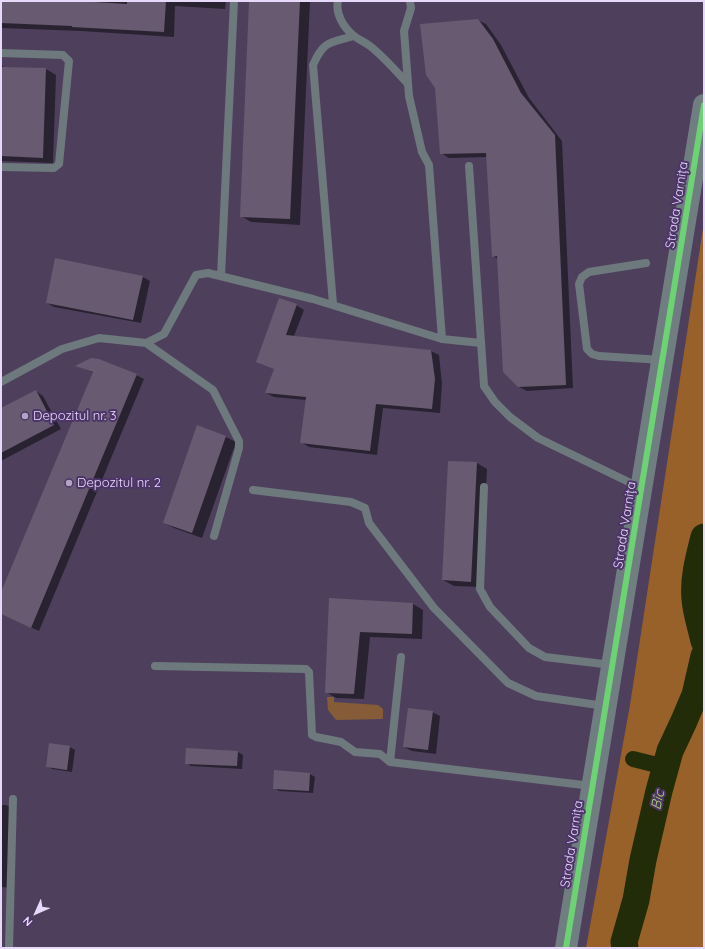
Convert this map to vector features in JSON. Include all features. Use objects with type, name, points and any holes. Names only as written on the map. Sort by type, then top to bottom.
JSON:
[{"type":"street","name":"Strada Varnița","points":[[566,948],[704,105]]},
{"type":"lane","points":[[221,276],[234,1]]},
{"type":"lane","points":[[338,1],[337,6],[339,16],[346,28],[354,36],[370,46],[408,84]]},
{"type":"lane","points":[[410,1],[411,8],[404,31],[409,96],[422,152],[429,166],[442,338]]},
{"type":"lane","points":[[333,304],[313,66],[319,53],[326,44],[354,36]]},
{"type":"lane","points":[[1,53],[63,55],[69,61],[59,164],[54,168],[1,167]]},
{"type":"lane","points":[[469,166],[484,386],[495,402],[510,417],[538,438],[642,488]]},
{"type":"lane","points":[[646,263],[589,272],[582,277],[579,284],[587,349],[592,354],[599,356],[662,360]]},
{"type":"lane","points":[[146,343],[164,334],[196,276],[208,273],[294,293],[442,338],[481,342]]},
{"type":"lane","points":[[1,382],[62,349],[99,338],[146,343],[213,390],[239,441],[239,448],[214,536]]},
{"type":"lane","points":[[484,487],[480,590],[490,607],[529,648],[545,657],[613,665]]},
{"type":"lane","points":[[253,490],[351,502],[365,508],[369,523],[434,608],[508,683],[536,696],[606,706]]},
{"type":"lane","points":[[390,762],[401,657]]},
{"type":"lane","points":[[155,666],[306,669],[309,672],[312,734],[316,737],[341,742],[355,752],[380,754],[390,762],[593,786]]},
{"type":"lane","points":[[9,948],[13,799]]},
{"type":"shaded area","points":[[704,222],[704,948],[586,948],[630,705]]},
{"type":"shaded area","points":[[327,697],[334,697],[334,702],[378,705],[383,709],[383,718],[336,720],[328,710]]},
{"type":"building","points":[[1,1],[77,1],[127,4],[127,1],[166,1],[164,32],[1,23]]},
{"type":"building","points":[[249,1],[300,1],[290,219],[240,217]]},
{"type":"building","points":[[478,19],[493,39],[521,93],[555,135],[566,385],[518,387],[503,372],[497,256],[492,257],[486,153],[440,154],[435,88],[426,75],[420,24]]},
{"type":"building","points":[[1,67],[46,68],[43,158],[1,156]]},
{"type":"building","points":[[55,258],[143,276],[133,320],[46,303]]},
{"type":"building","points":[[279,298],[297,304],[286,335],[431,350],[435,379],[432,409],[376,404],[370,451],[300,443],[306,397],[265,393],[274,369],[256,362]]},
{"type":"building","name":"Depozitul nr. 2","points":[[91,358],[99,359],[137,374],[31,628],[1,614],[1,592],[93,372],[75,366]]},
{"type":"building","name":"Depozitul nr. 3","points":[[36,390],[54,425],[1,453],[1,408]]},
{"type":"building","points":[[197,425],[226,436],[192,533],[163,523]]},
{"type":"building","points":[[448,461],[477,462],[471,582],[442,580]]},
{"type":"building","points":[[329,598],[413,603],[412,634],[360,632],[354,694],[325,693]]},
{"type":"building","points":[[408,708],[433,711],[428,750],[403,747]]},
{"type":"building","points":[[49,743],[70,746],[67,770],[46,767]]},
{"type":"building","points":[[186,748],[238,751],[237,766],[185,764]]},
{"type":"building","points":[[274,770],[310,773],[309,791],[273,789]]},
{"type":"waterway","name":"Bîc","points":[[704,537],[695,583],[696,610],[704,641]]},
{"type":"waterway","name":"Bîc","points":[[625,948],[624,942],[636,900],[643,860],[659,791],[670,751],[695,695],[704,656]]},
{"type":"waterway","points":[[633,759],[665,767]]},
{"type":"cycle path","points":[[566,948],[704,105]]},
{"type":"place","name":"Depozitul nr. 3","points":[[25,416]]},
{"type":"place","name":"Depozitul nr. 2","points":[[69,483]]}]
